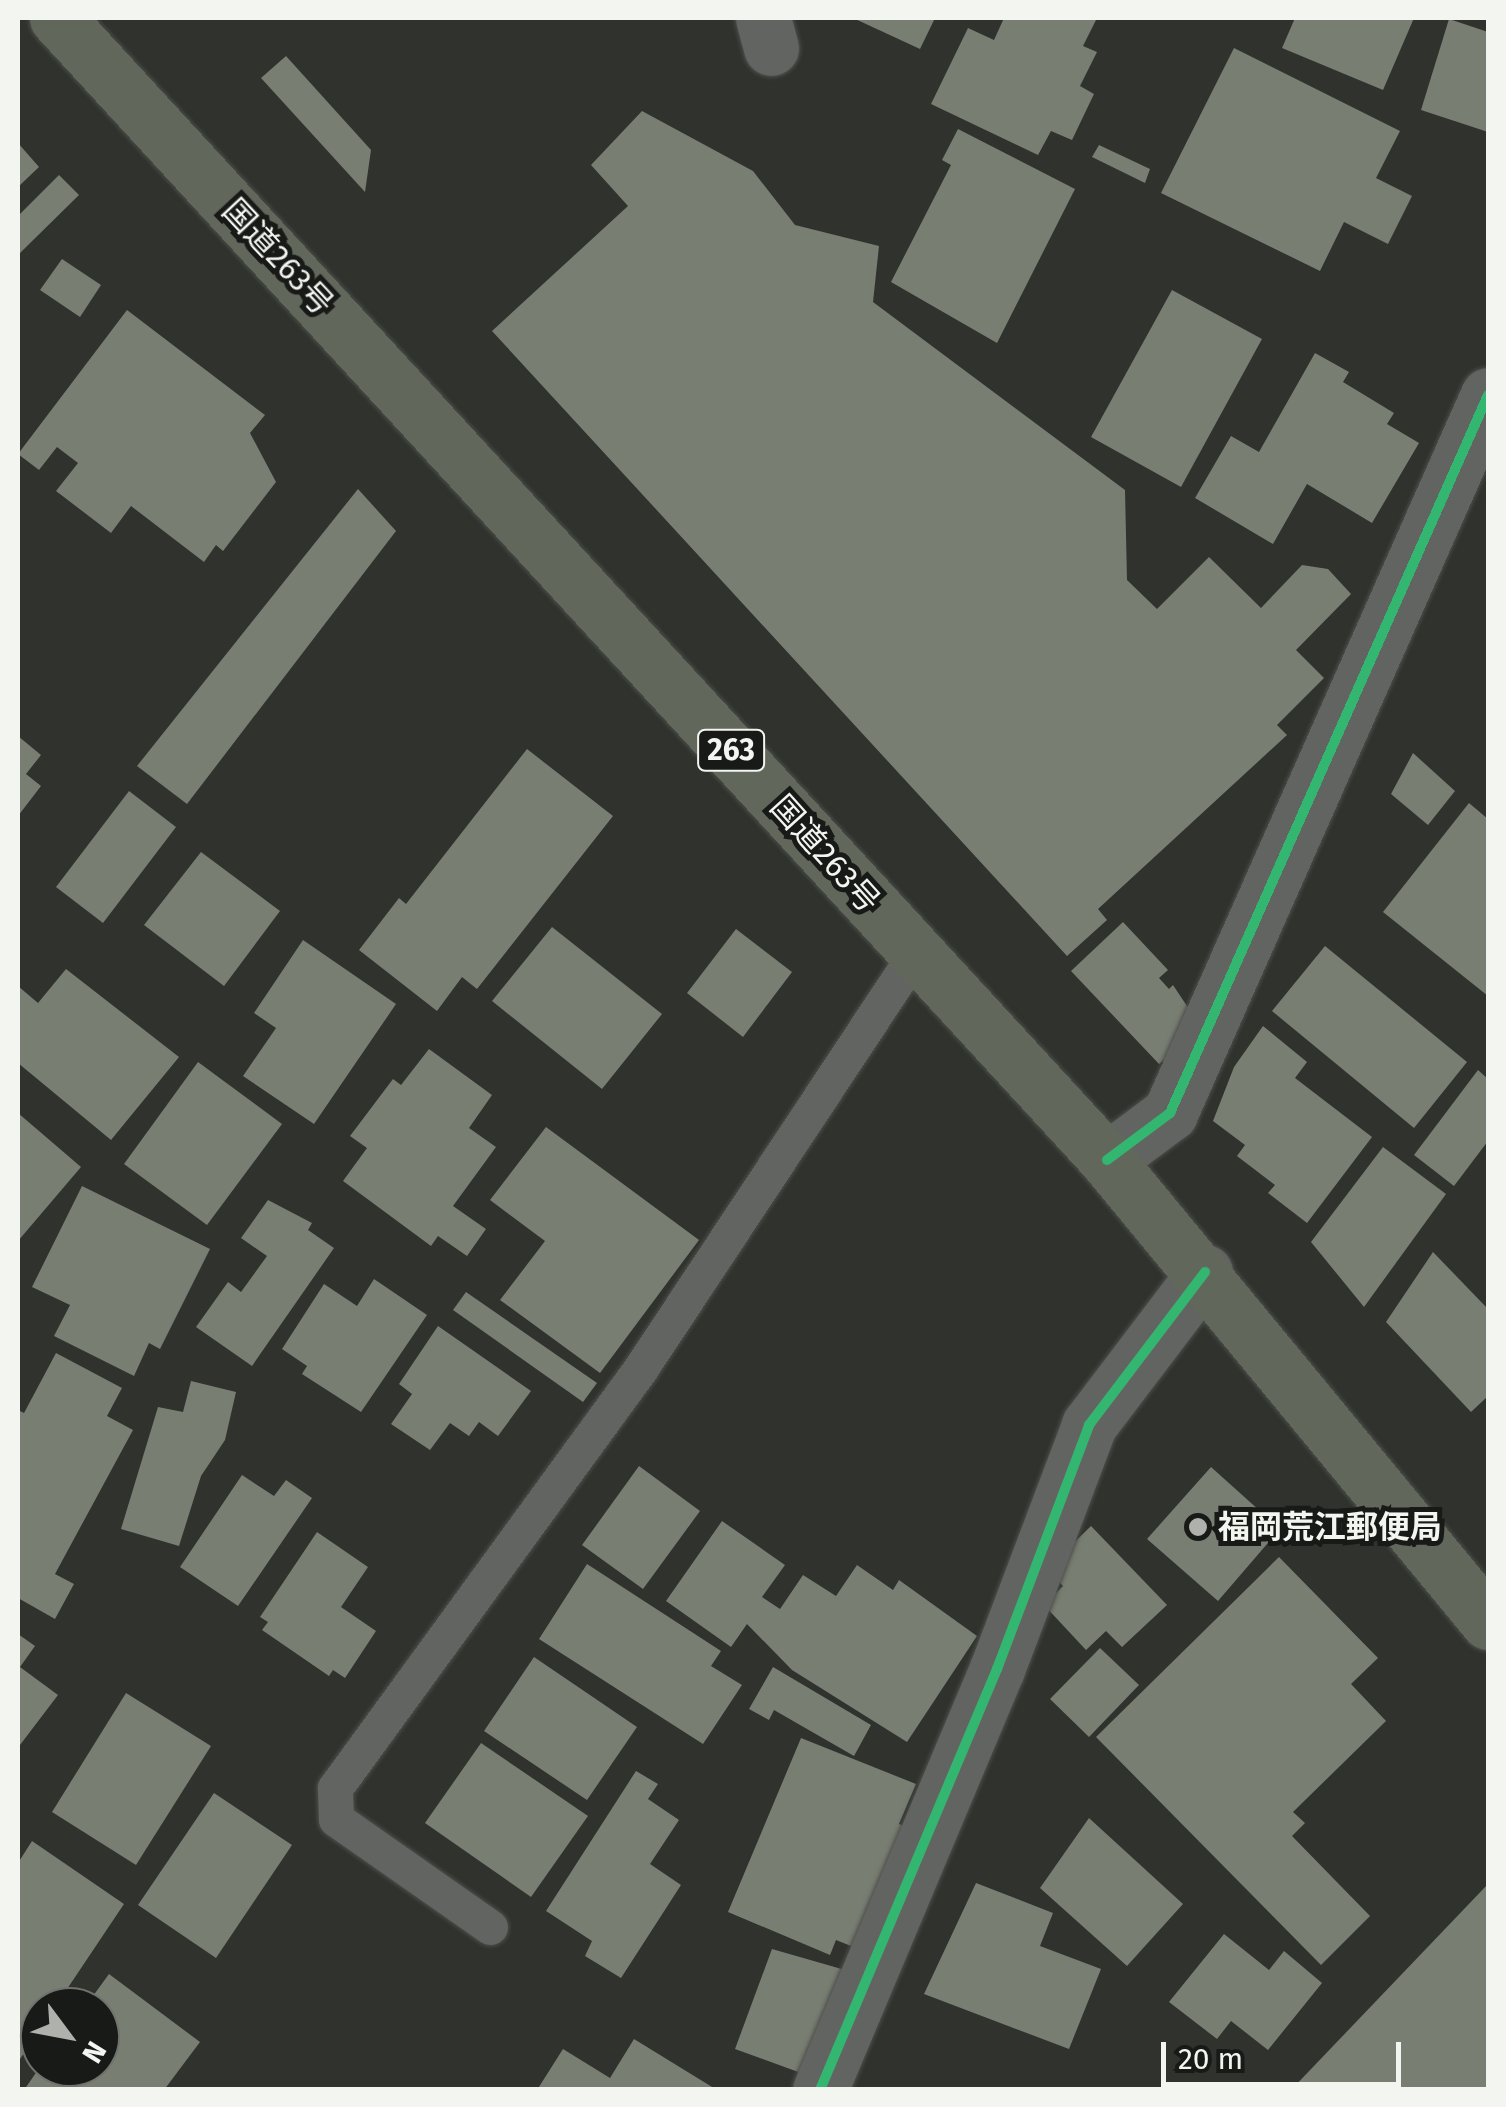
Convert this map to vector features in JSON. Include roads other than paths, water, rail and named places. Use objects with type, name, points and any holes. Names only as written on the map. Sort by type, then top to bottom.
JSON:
[{"type":"highway","name":"国道263号","points":[[61,19],[1107,1160],[1205,1272],[1488,1622]]},
{"type":"street","points":[[1107,1160],[1170,1112],[1488,395]]},
{"type":"street","points":[[820,2090],[997,1669],[1089,1425],[1205,1272]]},
{"type":"lane","points":[[490,1927],[336,1819],[334,1788],[641,1368],[916,953]]},
{"type":"place","name":"福岡荒江郵便局","points":[[1198,1527]]}]
